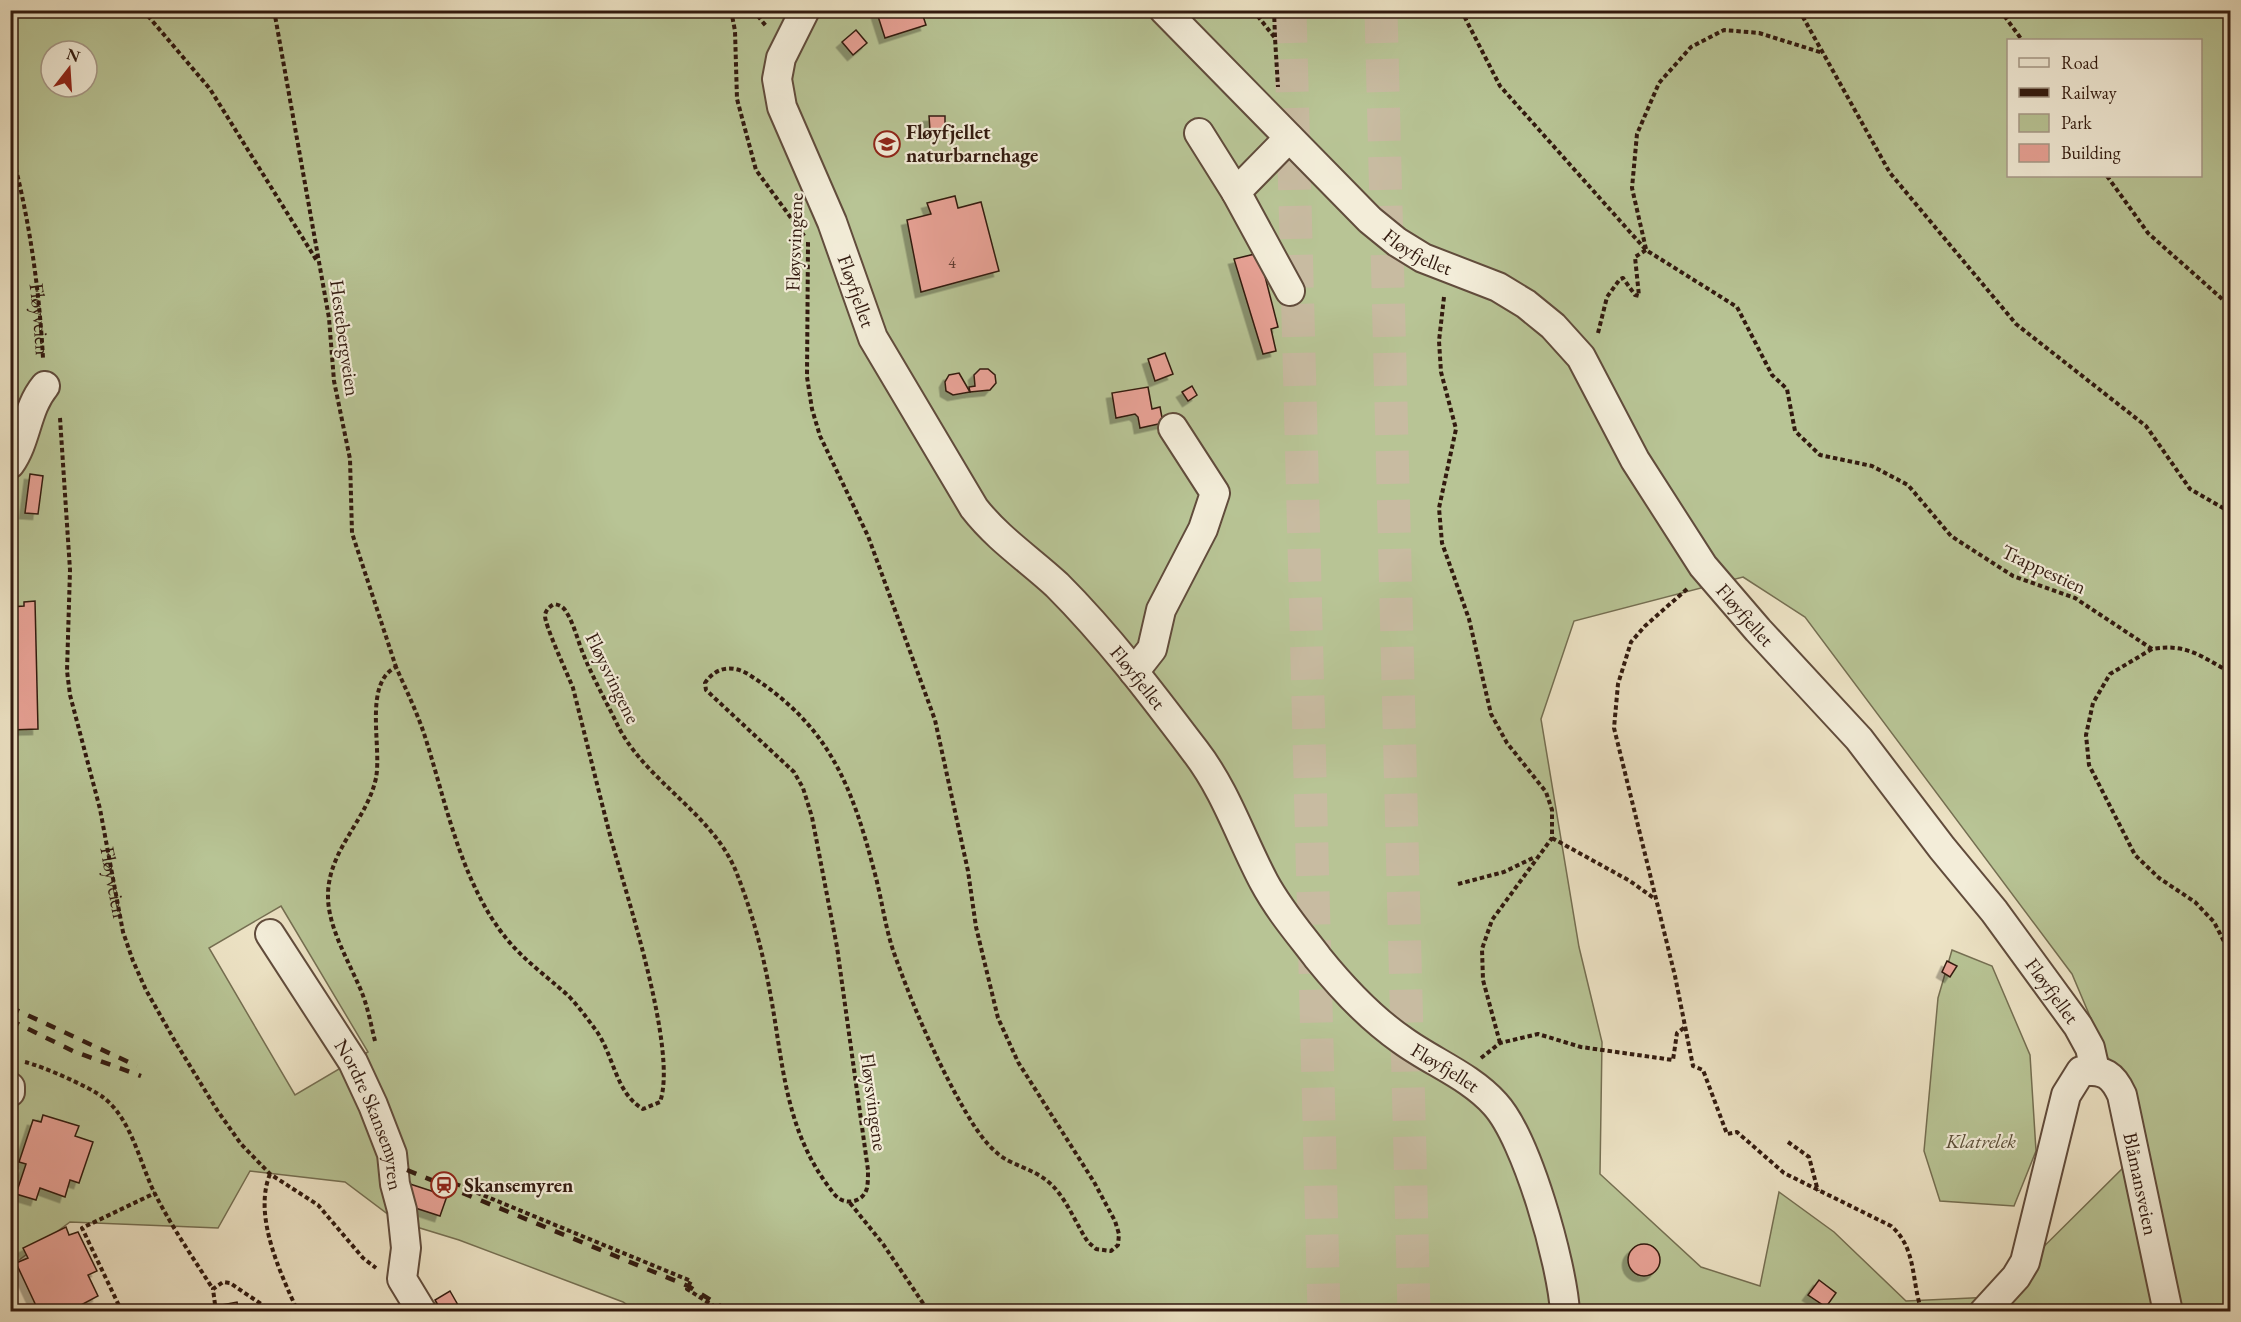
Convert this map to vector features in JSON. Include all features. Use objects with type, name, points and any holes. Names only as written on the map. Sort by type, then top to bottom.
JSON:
[{"type":"street","name":"Fløyfjellet","points":[[805,10],[782,58],[777,79],[778,92],[782,107],[832,222],[873,338],[974,508],[1005,543],[1055,584],[1134,672],[1198,753],[1217,783],[1281,911],[1328,970],[1377,1021],[1460,1076],[1495,1104],[1515,1132],[1549,1235],[1558,1269],[1565,1311]]},
{"type":"street","name":"Fløyfjellet","points":[[1164,10],[1370,220],[1397,243],[1423,258],[1498,287],[1526,304],[1553,326],[1581,357],[1635,460],[1703,566],[1758,630],[1859,739],[1942,848],[2001,919],[2078,1026],[2090,1048],[2095,1070]]},
{"type":"street","points":[[1199,133],[1236,192],[1290,291]]},
{"type":"street","points":[[1236,192],[1285,134]]},
{"type":"street","points":[[10,464],[19,450],[32,407],[45,386]]},
{"type":"street","points":[[1134,672],[1152,649],[1161,610],[1203,530],[1215,493],[1173,428]]},
{"type":"street","name":"Nordre Skansemyren","points":[[270,934],[353,1062],[392,1154],[406,1248],[402,1280]]},
{"type":"street","points":[[1984,1311],[2016,1277],[2025,1262],[2066,1095],[2081,1071],[2095,1070]]},
{"type":"street","name":"Blåmansveien","points":[[2095,1070],[2108,1073],[2116,1082],[2122,1095],[2168,1311]]},
{"type":"street","points":[[10,1087],[10,1092]]},
{"type":"street","points":[[402,1280],[422,1311]]},
{"type":"path","points":[[143,10],[210,89],[319,264]]},
{"type":"path","name":"Hestebergveien","points":[[274,10],[329,318],[334,381],[350,459],[352,533],[396,667]]},
{"type":"path","points":[[731,10],[735,31],[737,99],[756,170],[808,240]]},
{"type":"path","points":[[1253,10],[1275,38]]},
{"type":"path","points":[[1274,10],[1285,134]]},
{"type":"path","name":"Trappestien","points":[[1461,10],[1500,86],[1646,250],[1737,307],[1772,375],[1787,389],[1795,431],[1820,455],[1872,466],[1908,485],[1951,536],[2013,576],[2075,598],[2152,648]]},
{"type":"path","points":[[1799,10],[1890,173],[2016,324],[2146,426],[2190,489],[2230,513]]},
{"type":"path","points":[[2000,10],[2021,39]]},
{"type":"path","points":[[1593,377],[1601,358],[1597,331],[1607,297],[1623,278],[1635,295],[1639,296],[1635,257],[1646,250],[1632,188],[1637,134],[1659,83],[1691,47],[1724,30],[1759,33],[1823,53]]},
{"type":"path","name":"Fløyveien","points":[[10,146],[37,276],[45,386],[52,388],[59,398],[70,570],[67,671],[70,695],[100,809],[123,932],[146,990],[217,1110],[241,1144],[270,1174],[318,1205],[363,1258],[376,1268],[402,1280]]},
{"type":"path","points":[[2108,177],[2148,233],[2230,306]]},
{"type":"path","name":"Fløysvingene","points":[[396,667],[426,741],[460,850],[473,884],[490,916],[529,965],[564,992],[598,1032],[632,1102],[644,1109],[653,1107],[660,1102],[664,1090],[664,1072],[650,984],[573,688],[560,653],[547,628],[545,616],[548,608],[554,604],[561,606],[566,612],[584,658],[622,733],[640,760],[704,825],[734,866],[769,983],[783,1081],[797,1127],[810,1159],[829,1187],[839,1200],[850,1203],[859,1200],[867,1190],[866,1147],[837,947],[812,817],[803,788],[794,772],[706,690],[705,683],[711,674],[729,667],[742,670],[766,685],[797,711],[819,736],[835,759],[848,785],[862,829],[893,951],[941,1066],[977,1130],[1007,1161],[1035,1171],[1054,1186],[1083,1235],[1096,1249],[1111,1251],[1118,1245],[1119,1233],[1094,1182],[1018,1062],[998,1018],[976,927],[968,871],[935,720],[868,536],[831,462],[812,409],[807,377],[809,230]]},
{"type":"path","points":[[1448,268],[1439,341],[1441,372],[1455,429],[1439,508],[1442,543],[1469,619],[1491,714],[1508,743],[1546,792],[1552,810],[1552,838],[1537,856],[1515,892],[1492,920],[1482,949],[1483,980],[1500,1043]]},
{"type":"path","points":[[1703,566],[1684,594],[1645,626],[1631,642],[1618,684],[1614,728],[1693,1066],[1703,1071],[1727,1134],[1737,1132],[1784,1173],[1891,1226],[1903,1236],[1909,1248],[1916,1295],[1922,1311]]},
{"type":"path","points":[[2230,672],[2201,655],[2177,646],[2152,648],[2110,674],[2093,703],[2086,735],[2089,765],[2135,855],[2159,878],[2195,902],[2214,922],[2230,953]]},
{"type":"path","points":[[377,1048],[363,996],[331,917],[328,896],[336,856],[366,806],[375,779],[379,754],[376,694],[382,679],[396,667]]},
{"type":"path","points":[[1552,838],[1630,881],[1655,899]]},
{"type":"path","points":[[1458,884],[1504,872],[1537,856]]},
{"type":"path","points":[[1460,1076],[1500,1043],[1538,1034],[1581,1047],[1673,1060],[1677,1033],[1685,1027]]},
{"type":"path","points":[[25,1062],[37,1065],[104,1098],[125,1124],[155,1193],[213,1289],[216,1311]]},
{"type":"path","points":[[1788,1142],[1809,1157],[1818,1191]]},
{"type":"path","points":[[270,1174],[264,1194],[268,1228],[298,1311]]},
{"type":"path","points":[[456,1184],[691,1281],[687,1289],[723,1311]]},
{"type":"path","points":[[122,1311],[82,1228],[155,1193]]},
{"type":"path","points":[[850,1203],[884,1244],[929,1311]]},
{"type":"path","points":[[213,1289],[223,1282],[230,1282],[273,1311]]},
{"type":"green space","points":[[11,11],[2230,11],[2230,1311],[636,1311],[623,1302],[459,1240],[397,1221],[345,1182],[250,1171],[218,1228],[70,1222],[11,1266]],"holes":[[[1743,577],[1805,617],[2072,974],[2145,1146],[1993,1297],[1906,1301],[1834,1232],[1779,1192],[1760,1286],[1701,1267],[1600,1174],[1602,1042],[1579,947],[1541,719],[1574,621]],[[281,906],[368,1052],[295,1095],[209,948]]]},
{"type":"green space","name":"Klatrelek","points":[[1952,950],[1992,966],[2030,1055],[2036,1151],[2014,1206],[1940,1201],[1924,1151],[1938,998]]},
{"type":"building","points":[[876,10],[921,10],[926,25],[885,38]]},
{"type":"building","points":[[856,30],[867,43],[853,55],[842,42]]},
{"type":"building","points":[[929,116],[945,116],[945,129],[930,130]]},
{"type":"building","points":[[955,196],[958,208],[981,202],[999,271],[921,292],[907,220],[931,214],[927,203]]},
{"type":"building","points":[[1259,253],[1278,327],[1271,329],[1276,351],[1263,354],[1234,259]]},
{"type":"building","points":[[1165,353],[1173,374],[1155,381],[1148,359]]},
{"type":"building","points":[[980,369],[988,369],[995,375],[996,383],[990,390],[970,392],[969,387],[975,386],[974,375]]},
{"type":"building","points":[[959,373],[970,392],[953,395],[946,391],[945,382],[949,375]]},
{"type":"building","points":[[1192,386],[1197,395],[1188,401],[1182,392]]},
{"type":"building","points":[[1148,387],[1152,409],[1160,407],[1163,423],[1140,428],[1138,417],[1135,414],[1116,418],[1112,393]]},
{"type":"building","points":[[30,474],[43,476],[38,514],[25,513]]},
{"type":"building","points":[[35,601],[38,729],[10,730],[10,607],[24,606],[24,602]]},
{"type":"building","points":[[1947,961],[1957,966],[1950,977],[1942,972]]},
{"type":"building","points":[[43,1115],[79,1126],[75,1136],[93,1142],[79,1183],[70,1180],[65,1197],[40,1188],[36,1200],[16,1194],[26,1164],[19,1162],[33,1120],[41,1122]]},
{"type":"building","name":"Skansemyren","points":[[410,1184],[447,1196],[440,1216],[403,1204]]},
{"type":"building","points":[[66,1227],[69,1235],[78,1232],[97,1271],[88,1275],[98,1296],[68,1312],[39,1312],[16,1263],[28,1258],[23,1248]]},
{"type":"building","points":[[1644,1244],[1655,1249],[1660,1260],[1655,1271],[1644,1276],[1633,1271],[1628,1260],[1633,1249]]},
{"type":"building","points":[[1819,1280],[1836,1293],[1826,1307],[1808,1295]]},
{"type":"building","points":[[450,1291],[462,1312],[442,1312],[435,1300]]},
{"type":"building","points":[[237,1302],[239,1312],[222,1312],[221,1305]]},
{"type":"tunnel","points":[[1290,10],[1324,1312]]},
{"type":"tunnel","points":[[1381,10],[1414,1312]]},
{"type":"railway","points":[[10,1007],[137,1066]]},
{"type":"railway","points":[[10,1020],[73,1051],[141,1076]]},
{"type":"railway","points":[[407,1170],[688,1286],[730,1312]]},
{"type":"place","name":"Fløyfjellet naturbarnehage","points":[[887,144]]},
{"type":"place","name":"Skansemyren","points":[[444,1185]]}]
